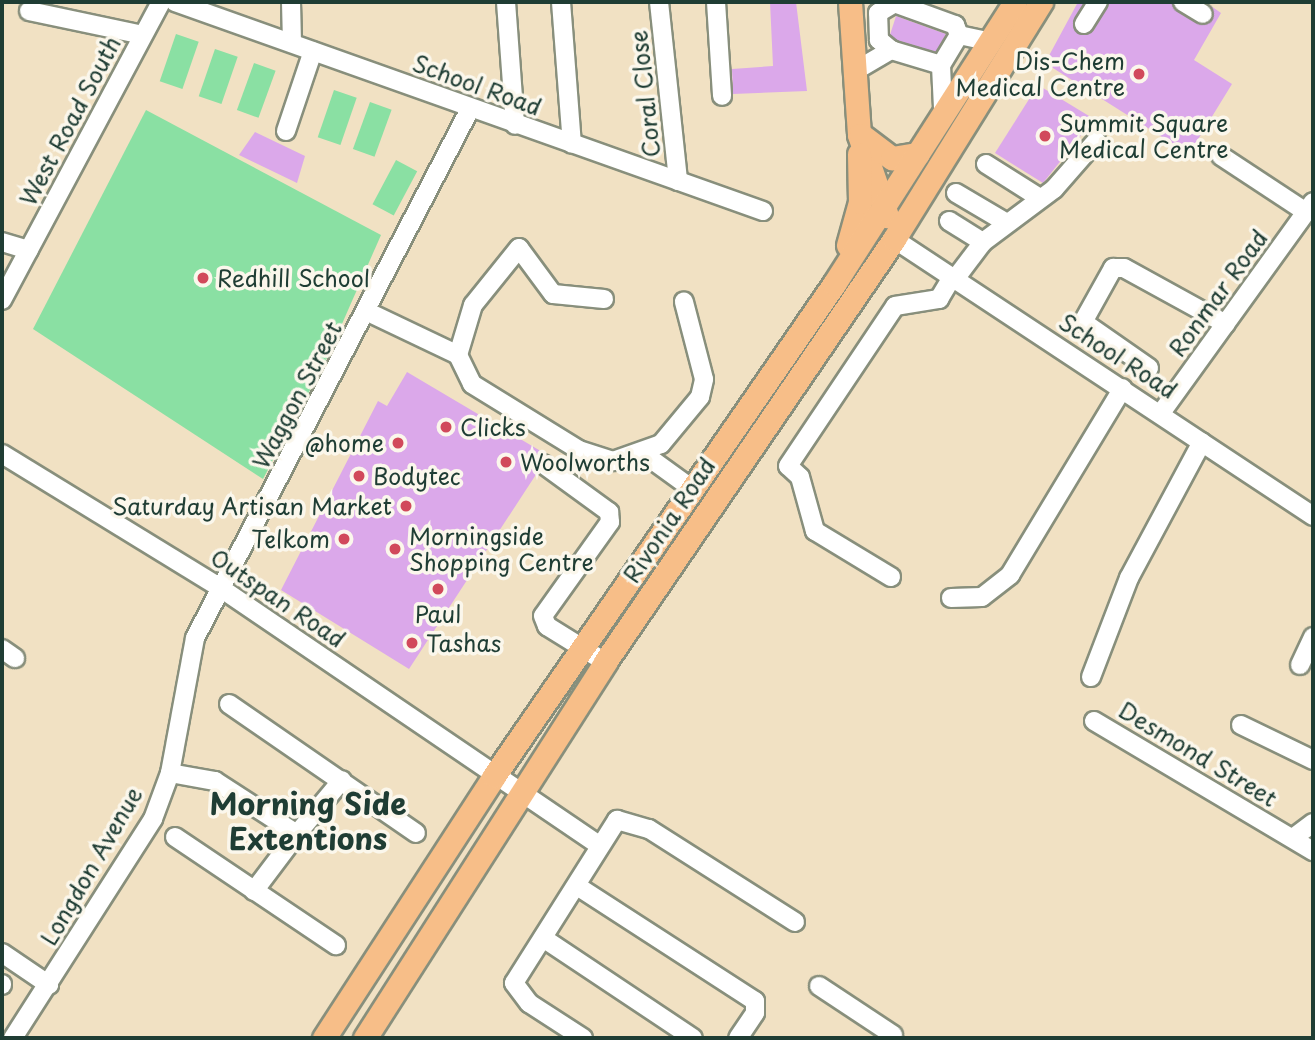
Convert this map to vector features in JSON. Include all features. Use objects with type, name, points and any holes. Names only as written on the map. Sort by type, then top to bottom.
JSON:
[{"type":"main road","points":[[834,284],[858,214],[859,134],[850,2]]},
{"type":"main road","name":"Rivonia Road","points":[[324,1038],[494,776],[834,284],[918,154],[943,108],[1015,2]]},
{"type":"main road","name":"Rivonia Road","points":[[365,1038],[604,662],[894,239],[1041,2]]},
{"type":"main road","points":[[859,134],[879,154],[918,154]]},
{"type":"main road","points":[[859,134],[894,239]]},
{"type":"street","name":"West Road South","points":[[2,300],[161,2]]},
{"type":"street","name":"School Road","points":[[175,2],[763,211]]},
{"type":"street","points":[[291,2],[292,43]]},
{"type":"street","points":[[506,2],[515,125]]},
{"type":"street","points":[[561,2],[572,144]]},
{"type":"street","name":"Coral Close","points":[[659,2],[678,181]]},
{"type":"street","points":[[716,2],[723,96]]},
{"type":"street","points":[[1084,24],[1098,2]]},
{"type":"street","points":[[1183,2],[1203,14]]},
{"type":"street","points":[[942,65],[891,50],[879,40],[878,13],[897,3],[955,25],[959,35]]},
{"type":"street","points":[[29,11],[143,35]]},
{"type":"street","points":[[959,35],[988,41]]},
{"type":"street","points":[[943,108],[942,65],[959,35]]},
{"type":"street","points":[[855,71],[891,50]]},
{"type":"street","points":[[286,131],[313,51]]},
{"type":"street","name":"Waggon Street","points":[[222,589],[368,312],[470,109]]},
{"type":"street","points":[[891,577],[816,531],[800,477],[788,466],[895,306],[939,299],[983,242],[1038,197],[1064,180],[1096,141]]},
{"type":"street","points":[[1221,156],[1310,207]]},
{"type":"street","points":[[986,164],[1038,197]]},
{"type":"street","points":[[957,193],[1007,223]]},
{"type":"street","name":"Ronmar Road","points":[[1161,413],[1310,207]]},
{"type":"street","points":[[949,221],[983,242]]},
{"type":"street","name":"School Road","points":[[894,239],[1313,516]]},
{"type":"street","points":[[2,242],[29,250]]},
{"type":"street","points":[[458,355],[473,305],[519,248],[553,294],[604,299]]},
{"type":"street","points":[[1149,368],[1083,322],[1113,268],[1124,268],[1226,324]]},
{"type":"street","points":[[368,312],[458,355],[472,384],[579,450],[613,461],[644,454],[678,427],[700,397],[704,379],[684,302]]},
{"type":"street","points":[[951,598],[982,597],[1010,575],[1123,388]]},
{"type":"street","points":[[1091,677],[1129,578],[1202,442]]},
{"type":"street","name":"Outspan Road","points":[[2,454],[222,589],[494,776],[600,845]]},
{"type":"street","points":[[644,454],[691,488]]},
{"type":"street","points":[[543,464],[610,512],[610,522],[543,616],[547,626],[604,662]]},
{"type":"street","name":"Longdon Avenue","points":[[13,1038],[153,819],[170,773],[195,638],[222,589]]},
{"type":"street","points":[[1300,664],[1313,637]]},
{"type":"street","points":[[229,704],[416,833]]},
{"type":"street","name":"Desmond Street","points":[[1094,722],[1313,851]]},
{"type":"street","points":[[1241,725],[1313,760]]},
{"type":"street","points":[[170,773],[215,781],[297,834]]},
{"type":"street","points":[[254,891],[342,780]]},
{"type":"street","points":[[583,1038],[517,990],[517,975],[577,886],[611,824],[630,819],[795,922]]},
{"type":"street","points":[[1293,838],[1313,823]]},
{"type":"street","points":[[175,837],[336,945]]},
{"type":"street","points":[[577,886],[755,1001],[755,1013],[738,1038]]},
{"type":"street","points":[[543,939],[693,1038]]},
{"type":"street","points":[[2,953],[49,985]]},
{"type":"street","points":[[819,986],[894,1037]]},
{"type":"green space","points":[[176,34],[199,42],[182,89],[160,81]]},
{"type":"green space","points":[[215,49],[238,57],[221,104],[199,96]]},
{"type":"green space","points":[[254,63],[276,71],[259,118],[237,110]]},
{"type":"green space","points":[[334,90],[357,98],[340,145],[318,137]]},
{"type":"green space","points":[[370,102],[392,110],[375,157],[353,149]]},
{"type":"green space","name":"Redhill School","points":[[146,110],[381,235],[327,358],[263,479],[33,329]]},
{"type":"green space","points":[[396,160],[417,171],[394,215],[373,204]]},
{"type":"building","points":[[770,2],[796,2],[807,91],[733,94],[732,69],[773,66]]},
{"type":"building","name":"Dis-Chem Medical Centre","points":[[1078,2],[1085,2],[1073,24],[1083,35],[1094,30],[1109,2],[1172,2],[1202,25],[1213,19],[1211,6],[1221,13],[1194,60],[1232,84],[1189,154],[1045,63]]},
{"type":"building","points":[[896,16],[946,34],[936,52],[896,40],[890,35]]},
{"type":"building","name":"Summit Square Medical Centre","points":[[1038,85],[1094,119],[1043,183],[995,153]]},
{"type":"building","points":[[255,132],[305,156],[297,183],[239,155]]},
{"type":"building","name":"Morningside Shopping Centre","points":[[407,372],[544,453],[533,458],[537,473],[409,669],[281,590],[378,401],[387,406]]},
{"type":"place","name":"Dis-Chem Medical Centre","points":[[1139,74]]},
{"type":"place","name":"Summit Square Medical Centre","points":[[1045,136]]},
{"type":"place","name":"Redhill School","points":[[203,278]]},
{"type":"place","name":"Clicks","points":[[446,427]]},
{"type":"place","name":"@home","points":[[398,443]]},
{"type":"place","name":"Woolworths","points":[[506,462]]},
{"type":"place","name":"Bodytec","points":[[359,476]]},
{"type":"place","name":"Saturday Artisan Market","points":[[406,506]]},
{"type":"place","name":"Telkom","points":[[344,539]]},
{"type":"place","name":"Morningside Shopping Centre","points":[[395,549]]},
{"type":"place","name":"Paul","points":[[438,589]]},
{"type":"place","name":"Tashas","points":[[412,643]]},
{"type":"district","name":"Morning Side Extentions","points":[[308,820]]}]
